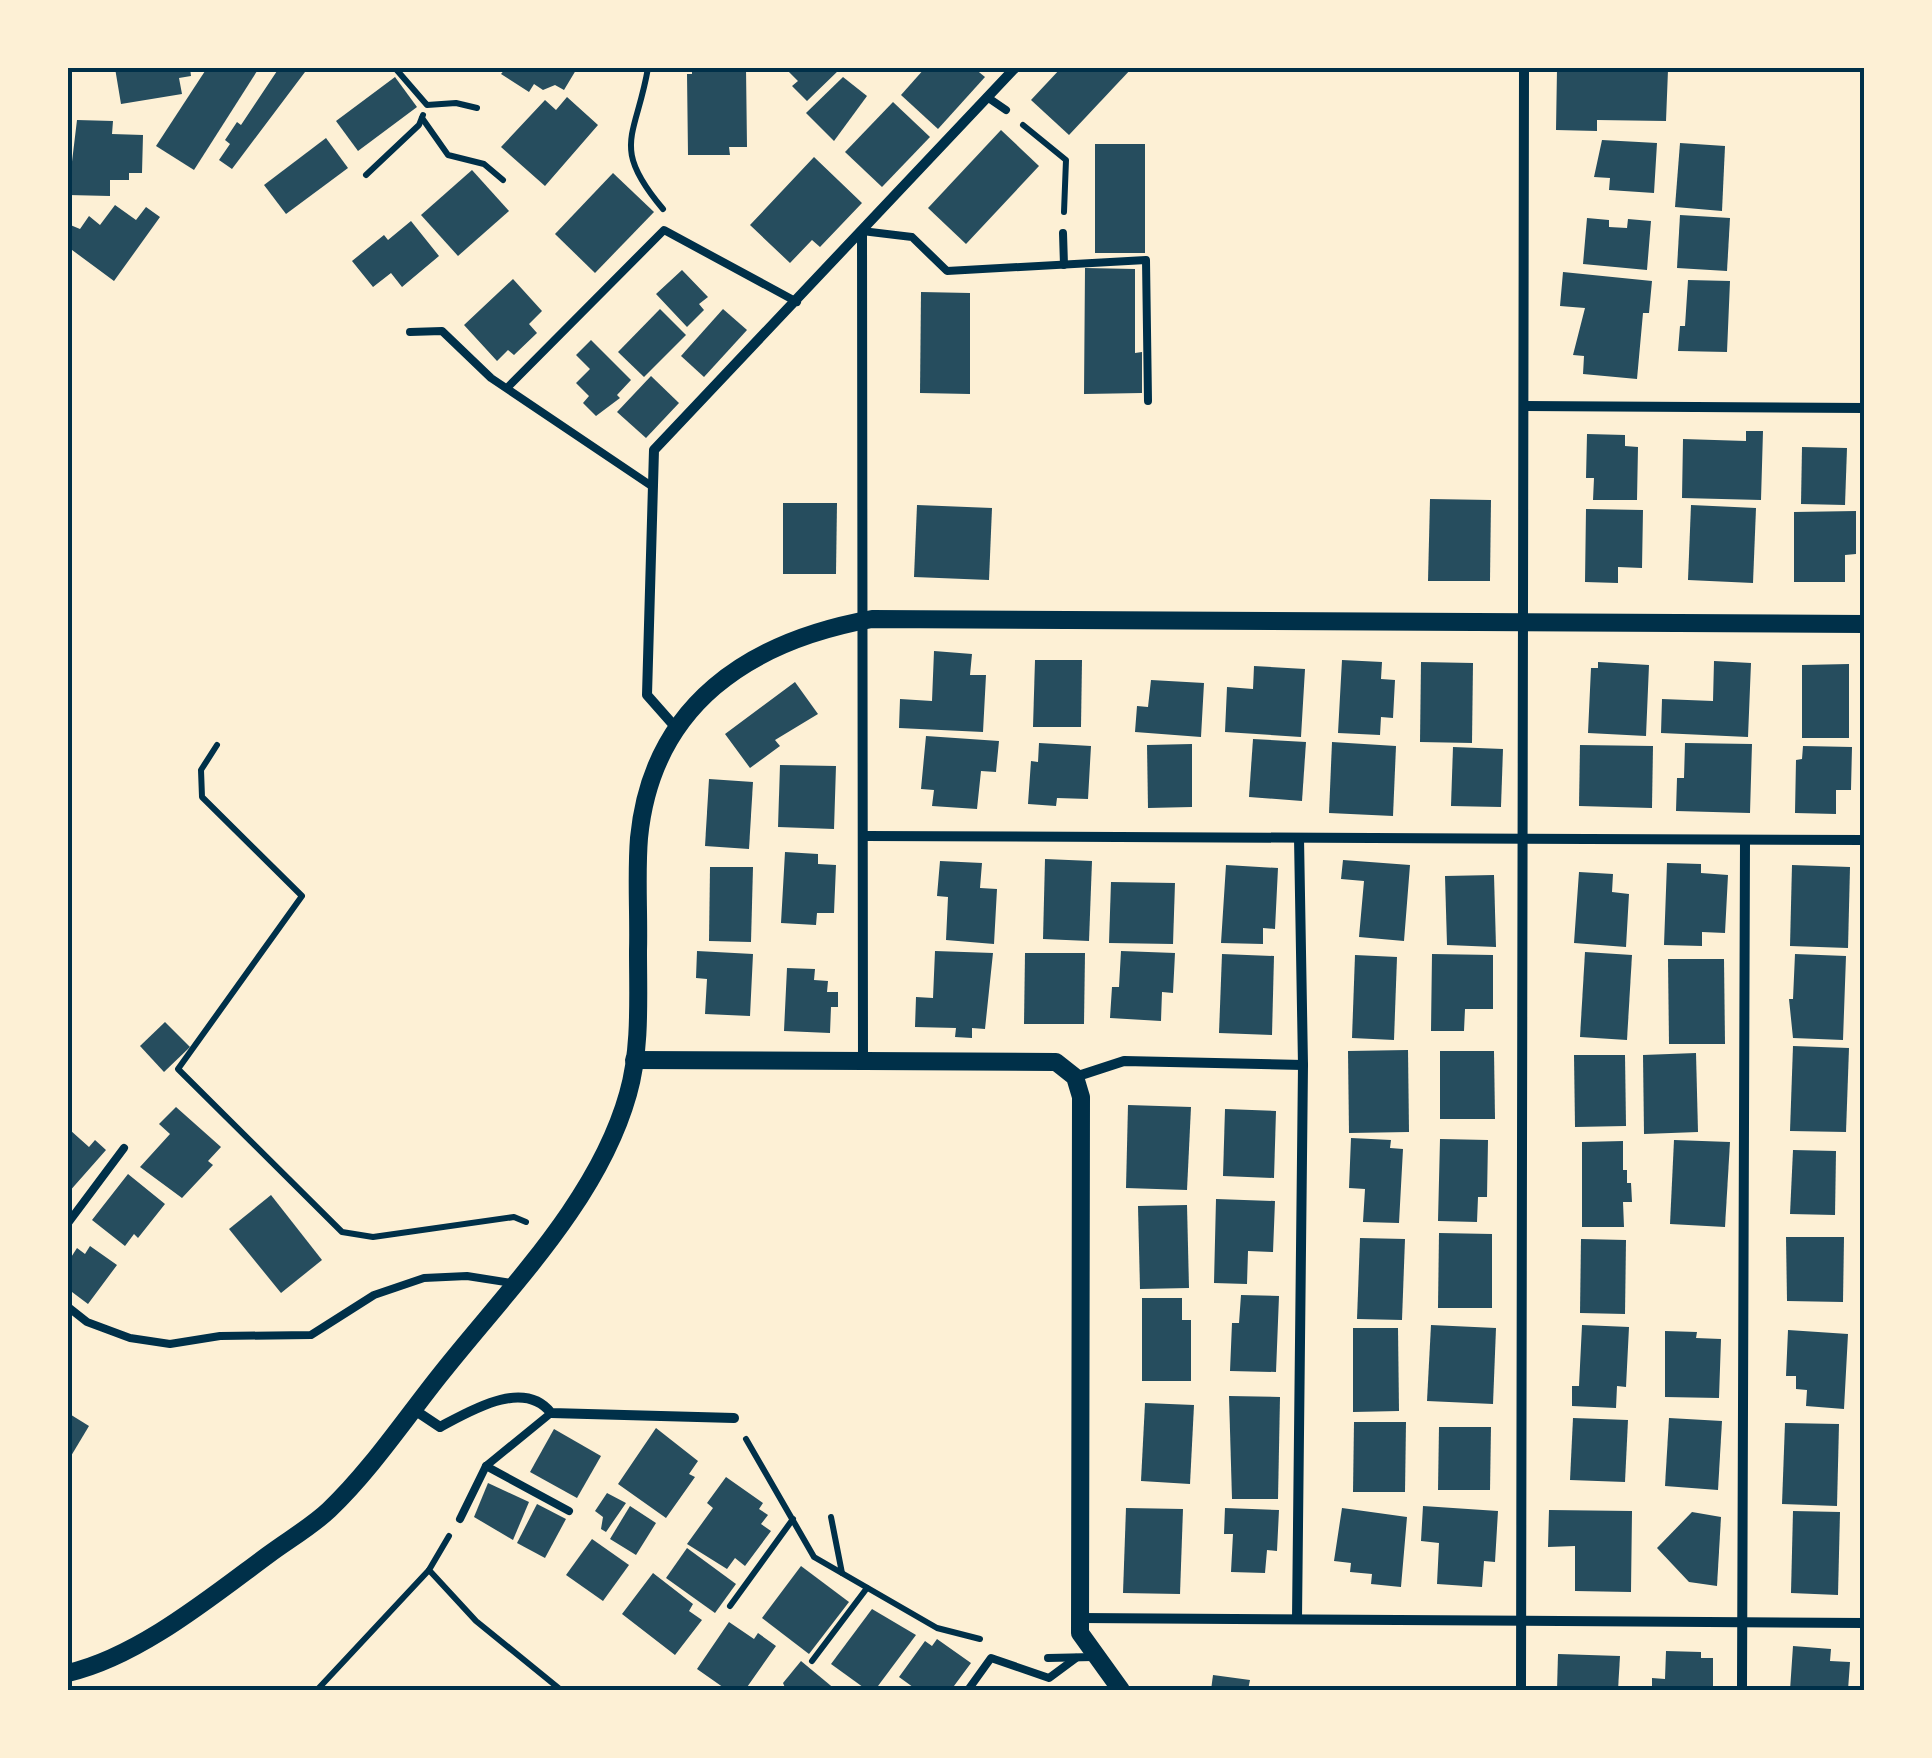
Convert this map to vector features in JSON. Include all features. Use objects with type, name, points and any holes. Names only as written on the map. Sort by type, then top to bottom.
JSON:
[{"type":"street","points":[[677,728],[648,695],[654,450],[1015,68]]},
{"type":"street","points":[[1521,1690],[1524,68]]},
{"type":"street","points":[[862,231],[863,1063]]},
{"type":"street","points":[[1524,406],[1864,408]]},
{"type":"street","points":[[68,1673],[188,1614],[330,1510],[553,1232],[594,1173],[616,1128],[634,1060],[639,838],[659,761],[677,728],[714,685],[754,655],[800,637],[865,620],[1864,624]]},
{"type":"street","points":[[864,836],[1864,840]]},
{"type":"street","points":[[1297,1619],[1303,1066],[1299,838]]},
{"type":"street","points":[[1742,1690],[1745,840]]},
{"type":"street","points":[[634,1060],[1056,1062],[1075,1077],[1082,1098],[1080,1633],[1121,1690]]},
{"type":"street","points":[[1075,1077],[1124,1061],[1303,1066]]},
{"type":"street","points":[[413,1409],[440,1427],[508,1398],[542,1401],[551,1413],[734,1418]]},
{"type":"street","points":[[1080,1618],[1864,1623]]},
{"type":"lane","points":[[987,96],[1006,110]]},
{"type":"lane","points":[[509,386],[664,230],[796,302]]},
{"type":"lane","points":[[862,231],[912,237],[947,271],[1146,260],[1148,401]]},
{"type":"lane","points":[[1063,234],[1064,265]]},
{"type":"lane","points":[[410,332],[442,331],[491,378],[509,386],[656,489]]},
{"type":"lane","points":[[68,1223],[124,1148]]},
{"type":"lane","points":[[68,1307],[87,1322],[130,1338],[170,1344],[220,1336],[311,1335],[374,1294],[424,1278],[467,1276],[512,1283]]},
{"type":"lane","points":[[460,1519],[486,1466],[551,1413]]},
{"type":"lane","points":[[486,1466],[569,1511]]},
{"type":"lane","points":[[1048,1658],[1098,1657]]},
{"type":"lane","points":[[968,1690],[991,1658],[1049,1678],[1076,1658]]},
{"type":"path","points":[[395,68],[428,106]]},
{"type":"path","points":[[648,68],[630,144],[634,171],[663,208],[664,230]]},
{"type":"path","points":[[428,106],[456,103],[477,108]]},
{"type":"path","points":[[366,174],[422,118],[428,106]]},
{"type":"path","points":[[422,118],[448,156],[484,164],[503,180]]},
{"type":"path","points":[[1025,127],[1066,160],[1064,210]]},
{"type":"path","points":[[218,745],[201,770],[202,796],[302,896],[178,1069],[342,1232],[372,1237],[514,1217],[553,1232]]},
{"type":"path","points":[[734,1418],[814,1557],[938,1628],[993,1643]]},
{"type":"path","points":[[831,1518],[842,1573]]},
{"type":"path","points":[[317,1690],[429,1570],[460,1519]]},
{"type":"path","points":[[730,1606],[793,1520]]},
{"type":"path","points":[[429,1570],[476,1621],[561,1690]]},
{"type":"path","points":[[812,1661],[867,1588]]},
{"type":"building","points":[[115,68],[190,68],[191,76],[179,78],[182,94],[121,104]]},
{"type":"building","points":[[207,68],[259,68],[194,170],[156,146]]},
{"type":"building","points":[[279,68],[308,68],[232,169],[219,160],[230,144],[225,140],[237,122],[241,125]]},
{"type":"building","points":[[506,68],[576,70],[564,90],[555,85],[543,90],[534,84],[529,92],[501,74]]},
{"type":"building","points":[[692,68],[746,68],[747,147],[729,147],[730,155],[688,155],[687,74],[692,74]]},
{"type":"building","points":[[785,68],[841,68],[807,101],[792,86],[798,81]]},
{"type":"building","points":[[925,68],[974,68],[985,77],[938,129],[901,95]]},
{"type":"building","points":[[1061,68],[1132,68],[1069,135],[1031,100]]},
{"type":"building","points":[[1557,69],[1668,70],[1666,121],[1597,120],[1597,131],[1556,130]]},
{"type":"building","points":[[395,77],[417,107],[358,151],[336,121]]},
{"type":"building","points":[[843,77],[867,96],[834,141],[806,113]]},
{"type":"building","points":[[567,97],[598,125],[545,186],[501,147],[545,100],[556,110]]},
{"type":"building","points":[[893,102],[930,137],[882,187],[845,152]]},
{"type":"building","points":[[77,120],[113,121],[112,134],[143,135],[142,173],[129,173],[129,180],[110,180],[110,196],[68,195]]},
{"type":"building","points":[[1001,130],[1039,166],[966,244],[928,208]]},
{"type":"building","points":[[326,138],[348,168],[286,214],[264,185]]},
{"type":"building","points":[[1602,140],[1657,143],[1654,193],[1609,190],[1610,178],[1594,177]]},
{"type":"building","points":[[1680,143],[1725,146],[1722,211],[1675,207]]},
{"type":"building","points":[[1095,144],[1145,144],[1145,253],[1095,253]]},
{"type":"building","points":[[814,157],[862,203],[820,247],[812,240],[790,263],[750,225]]},
{"type":"building","points":[[472,170],[509,211],[458,256],[421,215]]},
{"type":"building","points":[[613,173],[654,212],[595,273],[555,234]]},
{"type":"building","points":[[115,205],[136,220],[146,207],[160,217],[114,281],[68,247],[68,224],[80,229],[89,216],[100,225]]},
{"type":"building","points":[[1680,215],[1730,218],[1727,271],[1677,268]]},
{"type":"building","points":[[1587,218],[1609,220],[1609,227],[1627,228],[1628,219],[1651,221],[1647,270],[1583,264]]},
{"type":"building","points":[[411,221],[439,256],[402,287],[391,273],[373,287],[352,261],[384,235],[388,240]]},
{"type":"building","points":[[1085,268],[1135,269],[1135,353],[1142,352],[1142,393],[1084,394]]},
{"type":"building","points":[[682,270],[708,297],[699,304],[704,310],[687,327],[656,294]]},
{"type":"building","points":[[1563,272],[1652,281],[1649,313],[1643,313],[1637,379],[1583,374],[1584,356],[1573,355],[1585,308],[1560,306]]},
{"type":"building","points":[[513,279],[542,311],[529,324],[537,333],[514,355],[508,350],[497,361],[464,325]]},
{"type":"building","points":[[1688,280],[1730,281],[1727,352],[1678,351],[1680,326],[1685,326]]},
{"type":"building","points":[[921,292],[970,293],[970,394],[920,393]]},
{"type":"building","points":[[660,309],[686,335],[644,377],[618,352]]},
{"type":"building","points":[[723,309],[747,330],[704,377],[681,356]]},
{"type":"building","points":[[591,340],[631,380],[617,395],[620,398],[596,416],[583,403],[589,396],[576,383],[590,369],[576,355]]},
{"type":"building","points":[[651,376],[679,403],[646,438],[617,412]]},
{"type":"building","points":[[1746,431],[1763,431],[1761,500],[1682,498],[1683,439],[1746,441]]},
{"type":"building","points":[[1587,434],[1625,435],[1625,446],[1638,447],[1637,500],[1593,500],[1594,478],[1586,478]]},
{"type":"building","points":[[1802,447],[1847,448],[1845,505],[1801,504]]},
{"type":"building","points":[[1430,499],[1491,500],[1490,581],[1428,581]]},
{"type":"building","points":[[783,503],[837,503],[836,574],[783,574]]},
{"type":"building","points":[[917,505],[992,508],[989,580],[914,577]]},
{"type":"building","points":[[1691,505],[1756,508],[1753,583],[1688,580]]},
{"type":"building","points":[[1586,509],[1643,510],[1642,568],[1618,567],[1618,583],[1585,582]]},
{"type":"building","points":[[1856,511],[1856,554],[1845,555],[1845,582],[1794,582],[1794,512]]},
{"type":"building","points":[[934,651],[972,654],[970,675],[986,675],[983,732],[899,728],[900,699],[932,701]]},
{"type":"building","points":[[1035,660],[1082,660],[1081,727],[1033,727]]},
{"type":"building","points":[[1342,660],[1382,662],[1381,679],[1395,680],[1393,718],[1381,717],[1380,735],[1338,733]]},
{"type":"building","points":[[1714,661],[1751,663],[1748,737],[1661,733],[1662,699],[1713,701]]},
{"type":"building","points":[[1421,662],[1473,663],[1472,743],[1420,742]]},
{"type":"building","points":[[1598,662],[1649,665],[1646,736],[1588,733],[1591,668],[1598,668]]},
{"type":"building","points":[[1849,664],[1849,738],[1802,738],[1802,665]]},
{"type":"building","points":[[1254,666],[1305,669],[1301,737],[1225,732],[1227,687],[1253,689]]},
{"type":"building","points":[[1151,680],[1204,683],[1201,737],[1135,732],[1137,706],[1148,707]]},
{"type":"building","points":[[795,682],[818,714],[775,740],[780,746],[750,768],[725,734]]},
{"type":"building","points":[[926,736],[999,741],[996,772],[981,771],[977,809],[932,806],[934,790],[921,789]]},
{"type":"building","points":[[1253,739],[1306,742],[1302,801],[1249,797]]},
{"type":"building","points":[[1332,742],[1396,746],[1393,816],[1329,813]]},
{"type":"building","points":[[1039,743],[1091,746],[1088,799],[1057,798],[1056,806],[1028,804],[1031,761],[1038,762]]},
{"type":"building","points":[[1685,743],[1752,744],[1750,813],[1676,811],[1677,778],[1684,778]]},
{"type":"building","points":[[1192,744],[1192,807],[1148,808],[1147,745]]},
{"type":"building","points":[[1580,745],[1653,746],[1652,808],[1579,806]]},
{"type":"building","points":[[1803,746],[1852,747],[1851,790],[1836,790],[1836,814],[1795,813],[1796,760],[1802,759]]},
{"type":"building","points":[[1453,747],[1503,749],[1501,807],[1451,806]]},
{"type":"building","points":[[780,765],[836,766],[834,829],[778,827]]},
{"type":"building","points":[[709,779],[753,782],[749,849],[705,846]]},
{"type":"building","points":[[785,852],[818,854],[818,864],[836,865],[834,913],[817,913],[816,925],[781,923]]},
{"type":"building","points":[[1045,859],[1092,861],[1089,941],[1043,939]]},
{"type":"building","points":[[1343,860],[1410,865],[1404,941],[1359,937],[1364,881],[1341,879]]},
{"type":"building","points":[[940,861],[982,863],[980,888],[997,889],[994,944],[946,940],[948,897],[937,896]]},
{"type":"building","points":[[1667,863],[1701,864],[1701,873],[1728,875],[1725,933],[1702,932],[1702,946],[1664,945]]},
{"type":"building","points":[[1226,865],[1278,868],[1275,929],[1263,928],[1263,944],[1221,943]]},
{"type":"building","points":[[1792,865],[1850,867],[1848,948],[1790,946]]},
{"type":"building","points":[[710,867],[753,867],[751,942],[709,941]]},
{"type":"building","points":[[1579,872],[1613,874],[1612,892],[1629,894],[1626,947],[1574,943]]},
{"type":"building","points":[[1494,875],[1496,947],[1447,945],[1445,876]]},
{"type":"building","points":[[1111,882],[1175,883],[1173,944],[1109,943]]},
{"type":"building","points":[[697,951],[753,954],[750,1016],[705,1014],[707,979],[696,978]]},
{"type":"building","points":[[935,951],[993,953],[985,1029],[972,1028],[972,1038],[955,1037],[956,1028],[915,1027],[916,997],[933,998]]},
{"type":"building","points":[[1121,951],[1175,953],[1173,993],[1162,992],[1161,1021],[1110,1018],[1112,987],[1119,987]]},
{"type":"building","points":[[1585,952],[1632,955],[1627,1040],[1580,1037]]},
{"type":"building","points":[[1025,953],[1085,953],[1084,1024],[1024,1024]]},
{"type":"building","points":[[1222,954],[1274,956],[1272,1035],[1219,1033]]},
{"type":"building","points":[[1432,954],[1493,955],[1493,1009],[1465,1009],[1464,1031],[1431,1031]]},
{"type":"building","points":[[1795,954],[1846,956],[1843,1040],[1793,1038],[1789,999],[1793,999]]},
{"type":"building","points":[[1355,955],[1397,957],[1394,1040],[1352,1038]]},
{"type":"building","points":[[1668,959],[1724,959],[1725,1044],[1669,1044]]},
{"type":"building","points":[[787,968],[815,969],[814,980],[828,981],[827,992],[838,992],[838,1007],[831,1007],[830,1033],[784,1031]]},
{"type":"building","points":[[165,1022],[190,1047],[164,1072],[140,1046]]},
{"type":"building","points":[[1793,1046],[1849,1048],[1846,1132],[1790,1131]]},
{"type":"building","points":[[1408,1050],[1409,1132],[1349,1133],[1348,1051]]},
{"type":"building","points":[[1440,1051],[1494,1051],[1495,1119],[1440,1119]]},
{"type":"building","points":[[1696,1053],[1698,1132],[1644,1134],[1643,1055]]},
{"type":"building","points":[[1574,1055],[1625,1055],[1626,1126],[1575,1127]]},
{"type":"building","points":[[1128,1105],[1191,1107],[1187,1190],[1126,1188]]},
{"type":"building","points":[[176,1107],[221,1147],[208,1161],[213,1165],[182,1198],[140,1167],[170,1134],[159,1124]]},
{"type":"building","points":[[1225,1109],[1276,1111],[1274,1178],[1223,1176]]},
{"type":"building","points":[[70,1130],[89,1147],[95,1140],[106,1150],[68,1193]]},
{"type":"building","points":[[1351,1138],[1391,1140],[1390,1148],[1403,1149],[1399,1223],[1363,1222],[1365,1189],[1349,1188]]},
{"type":"building","points":[[1440,1139],[1488,1140],[1487,1197],[1478,1197],[1477,1222],[1438,1221]]},
{"type":"building","points":[[1674,1140],[1730,1142],[1725,1227],[1670,1224]]},
{"type":"building","points":[[1623,1141],[1623,1170],[1627,1170],[1627,1183],[1631,1183],[1632,1202],[1623,1202],[1624,1227],[1582,1227],[1582,1142]]},
{"type":"building","points":[[1793,1150],[1836,1151],[1835,1215],[1790,1214]]},
{"type":"building","points":[[128,1174],[165,1204],[138,1238],[134,1234],[125,1246],[92,1220]]},
{"type":"building","points":[[271,1195],[322,1260],[281,1293],[229,1229]]},
{"type":"building","points":[[1216,1199],[1275,1201],[1273,1252],[1248,1251],[1247,1284],[1214,1283]]},
{"type":"building","points":[[1187,1205],[1189,1288],[1140,1289],[1138,1206]]},
{"type":"building","points":[[1439,1233],[1492,1234],[1492,1308],[1438,1308]]},
{"type":"building","points":[[1786,1237],[1844,1237],[1843,1302],[1787,1301]]},
{"type":"building","points":[[1360,1238],[1405,1239],[1402,1320],[1357,1319]]},
{"type":"building","points":[[1581,1239],[1626,1240],[1625,1314],[1580,1313]]},
{"type":"building","points":[[90,1246],[117,1265],[88,1304],[68,1289],[68,1262],[77,1248],[85,1254]]},
{"type":"building","points":[[1241,1295],[1279,1296],[1276,1372],[1230,1371],[1232,1323],[1239,1323]]},
{"type":"building","points":[[1142,1298],[1182,1298],[1182,1320],[1191,1320],[1191,1381],[1142,1381]]},
{"type":"building","points":[[1431,1325],[1496,1328],[1493,1404],[1427,1401]]},
{"type":"building","points":[[1582,1325],[1629,1327],[1626,1387],[1617,1386],[1616,1408],[1572,1406],[1572,1386],[1579,1386]]},
{"type":"building","points":[[1353,1328],[1398,1328],[1399,1411],[1353,1412]]},
{"type":"building","points":[[1788,1330],[1848,1334],[1844,1409],[1806,1406],[1807,1390],[1796,1389],[1796,1376],[1786,1376]]},
{"type":"building","points":[[1665,1331],[1697,1332],[1696,1338],[1721,1339],[1719,1398],[1665,1397]]},
{"type":"building","points":[[1229,1396],[1280,1397],[1278,1499],[1232,1499]]},
{"type":"building","points":[[1145,1403],[1194,1405],[1190,1484],[1141,1481]]},
{"type":"building","points":[[68,1413],[89,1426],[68,1461]]},
{"type":"building","points":[[1573,1418],[1628,1420],[1625,1482],[1570,1480]]},
{"type":"building","points":[[1669,1418],[1722,1421],[1718,1490],[1665,1486]]},
{"type":"building","points":[[1354,1422],[1406,1422],[1405,1492],[1353,1492]]},
{"type":"building","points":[[1785,1423],[1839,1424],[1837,1506],[1782,1504]]},
{"type":"building","points":[[1439,1427],[1491,1427],[1490,1490],[1438,1490]]},
{"type":"building","points":[[656,1428],[698,1461],[689,1474],[695,1477],[666,1518],[618,1484]]},
{"type":"building","points":[[554,1429],[601,1456],[577,1498],[530,1472]]},
{"type":"building","points":[[726,1477],[763,1503],[759,1509],[768,1515],[761,1524],[771,1531],[745,1566],[735,1558],[727,1569],[687,1544],[713,1508],[707,1503]]},
{"type":"building","points":[[488,1483],[529,1502],[513,1540],[474,1517]]},
{"type":"building","points":[[607,1493],[626,1503],[606,1532],[601,1529],[603,1517],[595,1511]]},
{"type":"building","points":[[537,1504],[566,1519],[545,1558],[517,1543]]},
{"type":"building","points":[[630,1506],[656,1523],[636,1555],[610,1539]]},
{"type":"building","points":[[1423,1506],[1498,1511],[1495,1562],[1484,1561],[1482,1587],[1437,1584],[1439,1543],[1421,1541]]},
{"type":"building","points":[[1126,1508],[1183,1509],[1180,1594],[1123,1593]]},
{"type":"building","points":[[1225,1508],[1279,1510],[1277,1551],[1267,1550],[1265,1573],[1231,1572],[1233,1534],[1224,1534]]},
{"type":"building","points":[[1342,1508],[1407,1517],[1401,1587],[1371,1584],[1372,1574],[1350,1572],[1351,1563],[1334,1561]]},
{"type":"building","points":[[1549,1510],[1632,1511],[1631,1592],[1575,1591],[1575,1546],[1548,1547]]},
{"type":"building","points":[[1793,1511],[1840,1512],[1838,1595],[1791,1593]]},
{"type":"building","points":[[1692,1512],[1721,1517],[1717,1586],[1689,1582],[1657,1548]]},
{"type":"building","points":[[592,1539],[629,1565],[603,1601],[566,1575]]},
{"type":"building","points":[[687,1548],[736,1584],[715,1613],[666,1578]]},
{"type":"building","points":[[801,1566],[849,1602],[809,1654],[762,1618]]},
{"type":"building","points":[[653,1573],[693,1604],[689,1611],[702,1620],[675,1655],[622,1614]]},
{"type":"building","points":[[872,1609],[916,1635],[875,1690],[867,1690],[831,1664]]},
{"type":"building","points":[[729,1622],[754,1639],[758,1633],[776,1646],[745,1690],[727,1690],[697,1669]]},
{"type":"building","points":[[937,1639],[971,1663],[951,1690],[917,1690],[899,1677],[925,1641],[932,1646]]},
{"type":"building","points":[[1793,1646],[1831,1649],[1830,1661],[1850,1662],[1848,1690],[1790,1690]]},
{"type":"building","points":[[1666,1651],[1701,1652],[1701,1658],[1713,1658],[1713,1690],[1652,1690],[1652,1678],[1665,1679]]},
{"type":"building","points":[[1558,1654],[1620,1656],[1618,1690],[1557,1690]]},
{"type":"building","points":[[801,1661],[836,1690],[786,1690],[783,1683]]},
{"type":"building","points":[[1213,1675],[1250,1680],[1248,1690],[1211,1690]]}]
